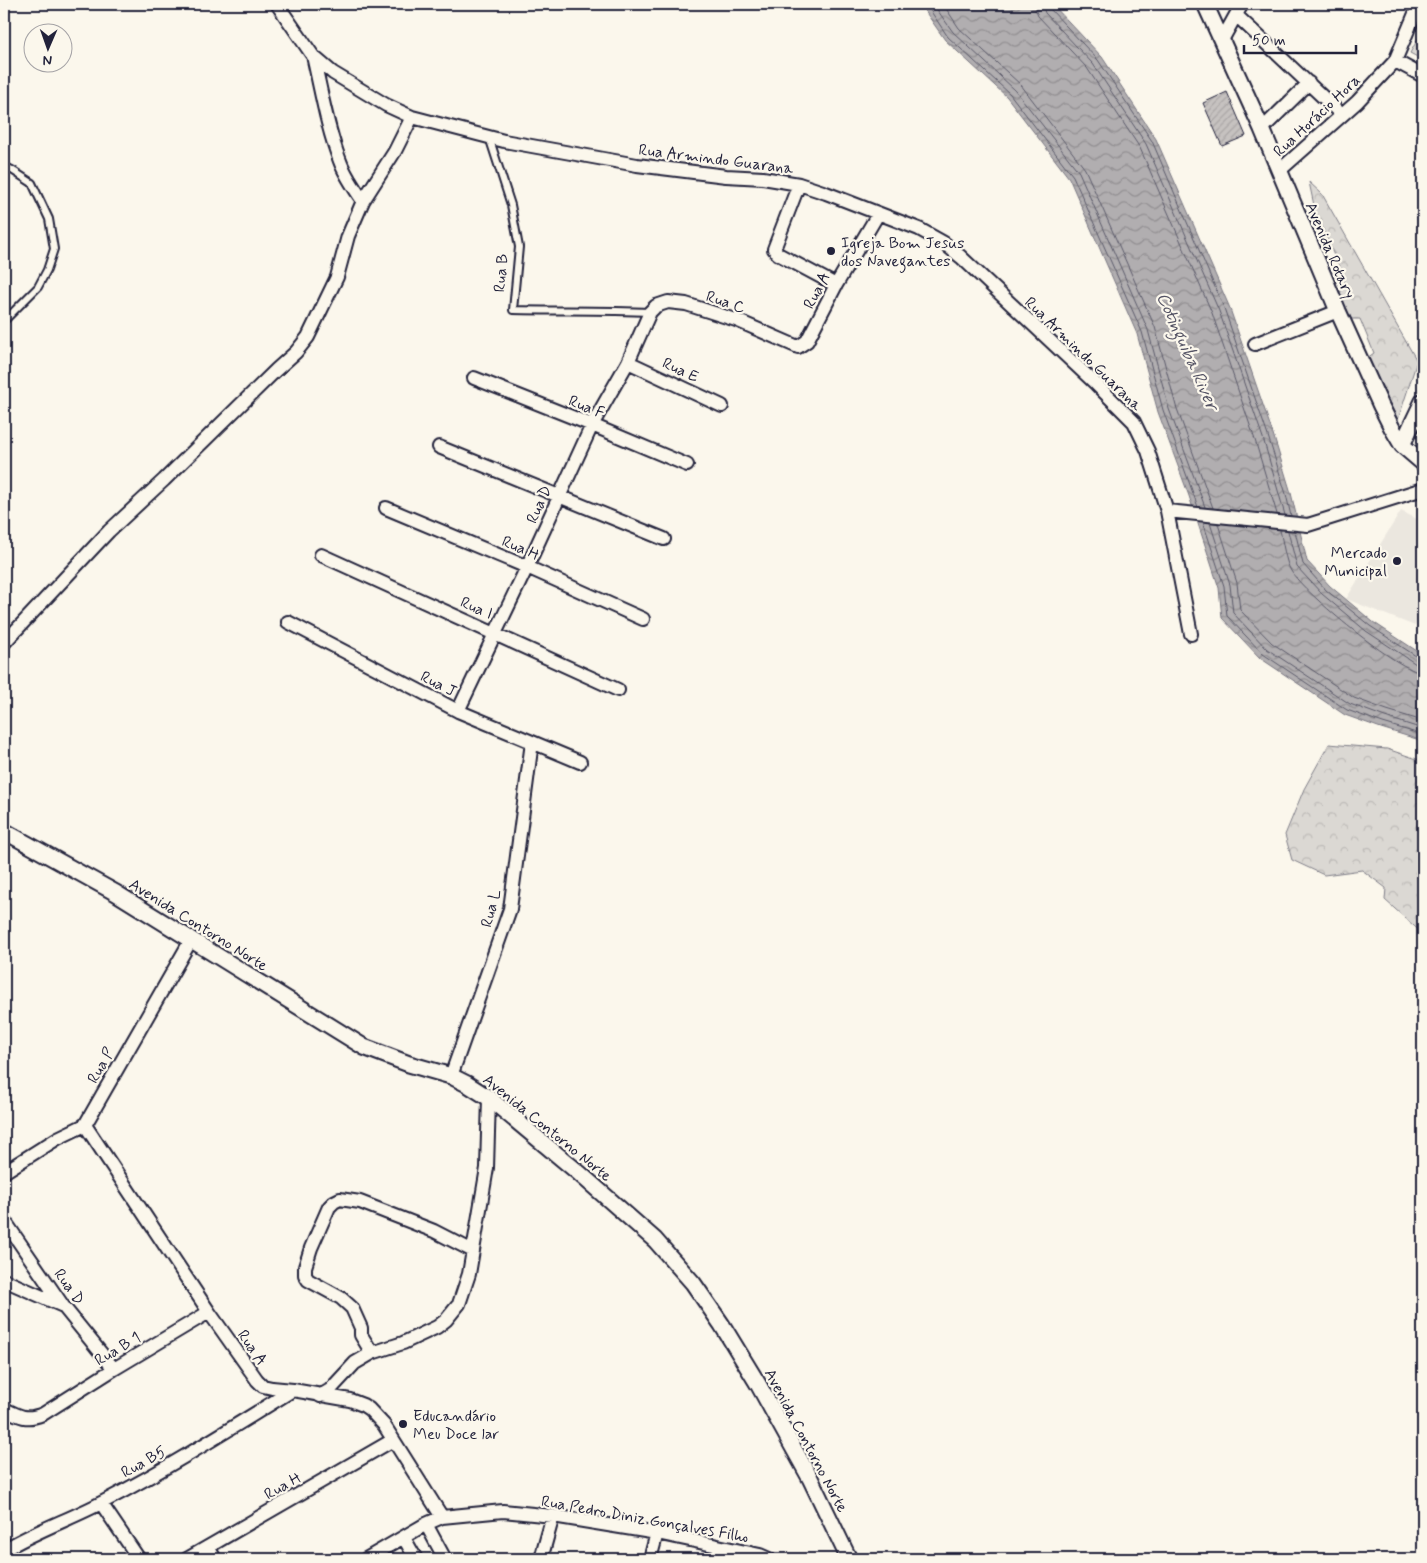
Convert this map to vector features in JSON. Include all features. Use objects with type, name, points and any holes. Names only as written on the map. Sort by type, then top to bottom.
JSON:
[{"type":"street","points":[[277,4],[313,56],[329,125],[340,161],[363,201]]},
{"type":"street","name":"Avenida Rotary","points":[[1205,4],[1262,129],[1338,311],[1381,406],[1402,445],[1423,463]]},
{"type":"street","name":"Rua Horácio Hora","points":[[1280,171],[1357,102],[1395,61],[1419,4]]},
{"type":"street","points":[[1222,40],[1239,9],[1342,115]]},
{"type":"street","name":"Rua Armindo Guarana","points":[[313,56],[333,73],[386,105],[412,117],[504,141],[637,165],[726,176],[763,178],[799,184],[919,230],[944,243],[1134,422],[1148,451],[1167,511],[1191,634]]},
{"type":"street","points":[[1395,61],[1423,76]]},
{"type":"street","points":[[1262,129],[1309,83]]},
{"type":"street","points":[[4,643],[109,531],[296,352],[308,337],[336,277],[348,236],[363,201],[395,150],[412,117]]},
{"type":"street","points":[[799,184],[774,249],[778,254],[836,284]]},
{"type":"street","name":"Rua A","points":[[792,345],[798,347],[807,341],[836,284],[878,214]]},
{"type":"street","name":"Rua C","points":[[650,312],[656,306],[668,302],[686,304],[736,320],[792,345]]},
{"type":"street","points":[[1255,344],[1338,311]]},
{"type":"street","name":"Rua D","points":[[458,711],[592,425],[628,362],[650,312]]},
{"type":"street","name":"Rua E","points":[[628,362],[722,406]]},
{"type":"street","name":"Rua F","points":[[474,378],[687,465]]},
{"type":"street","points":[[1402,445],[1423,401]]},
{"type":"street","points":[[439,447],[664,539]]},
{"type":"street","points":[[1167,511],[1301,526],[1315,524],[1423,489]]},
{"type":"street","name":"Rua H","points":[[386,508],[527,567],[642,619]]},
{"type":"street","name":"Rua I","points":[[321,555],[618,690]]},
{"type":"street","name":"Rua J","points":[[288,622],[458,711],[580,762]]},
{"type":"street","name":"Rua L","points":[[450,1076],[510,909],[532,742]]},
{"type":"street","name":"Avenida Contorno Norte","points":[[4,831],[116,893],[364,1047],[409,1064],[450,1076],[467,1084],[489,1098],[579,1173],[655,1240],[693,1283],[722,1325],[758,1384],[810,1478],[849,1559]]},
{"type":"street","name":"Rua P","points":[[84,1125],[191,940]]},
{"type":"street","points":[[320,1396],[330,1390],[355,1363],[372,1353],[424,1335],[437,1328],[459,1304],[473,1251],[487,1168],[489,1098]]},
{"type":"street","points":[[4,1172],[58,1138],[84,1125]]},
{"type":"street","name":"Rua A","points":[[84,1125],[256,1380],[264,1386],[344,1399],[363,1405],[384,1425],[442,1517]]},
{"type":"street","points":[[372,1353],[361,1335],[352,1308],[341,1298],[308,1280],[305,1275],[305,1267],[311,1248],[329,1207],[340,1199],[360,1202],[434,1231],[473,1251]]},
{"type":"street","name":"Rua D","points":[[4,1220],[63,1306],[114,1369]]},
{"type":"street","points":[[4,1280],[63,1306]]},
{"type":"street","name":"Rua B 1","points":[[4,1408],[27,1418],[34,1418],[43,1414],[209,1312]]},
{"type":"street","name":"Rua B5","points":[[4,1550],[101,1503],[193,1451],[293,1390]]},
{"type":"street","name":"Rua H","points":[[187,1559],[393,1440]]},
{"type":"street","points":[[101,1503],[139,1559]]},
{"type":"street","name":"Rua Pedro Diniz Gonçalves Filho","points":[[366,1559],[426,1524],[442,1517],[503,1511],[553,1516],[658,1533],[763,1558]]},
{"type":"street","points":[[541,1559],[553,1516]]},
{"type":"street","points":[[426,1524],[446,1559]]},
{"type":"street","points":[[650,1559],[658,1533]]},
{"type":"street","points":[[404,1538],[416,1559]]},
{"type":"street","points":[[208,1547],[215,1559]]},
{"type":"lane","name":"Rua B","points":[[489,137],[511,204],[519,247],[513,310],[650,312]]},
{"type":"lane","points":[[4,166],[32,183],[49,219],[54,249],[47,270],[38,287],[4,321]]},
{"type":"shaded area","name":"Mercado Municipal","points":[[1401,511],[1423,522],[1423,613],[1415,626],[1346,599]]},
{"type":"green space","points":[[1423,30],[1423,60],[1410,53]]},
{"type":"green space","points":[[1309,182],[1322,194],[1417,361],[1398,420],[1367,358],[1374,353],[1360,319],[1348,319],[1339,295],[1345,282],[1315,210]]},
{"type":"green space","points":[[1329,744],[1387,749],[1423,761],[1423,934],[1385,900],[1386,888],[1362,870],[1324,875],[1292,860],[1285,835],[1304,789]]},
{"type":"water","name":"Cotinguiba River","points":[[920,4],[1052,4],[1102,57],[1156,139],[1229,306],[1273,434],[1291,493],[1307,561],[1330,586],[1373,622],[1423,655],[1423,741],[1345,715],[1260,658],[1222,618],[1219,588],[1189,496],[1158,412],[1137,334],[1069,178],[1007,97],[945,40]]},
{"type":"building","points":[[1227,92],[1246,136],[1222,146],[1203,103]]},
{"type":"place","name":"Igreja Bom Jesus dos Navegantes","points":[[831,251]]},
{"type":"place","name":"Mercado Municipal","points":[[1397,561]]},
{"type":"place","name":"Educandário Meu Doce lar","points":[[403,1424]]}]
